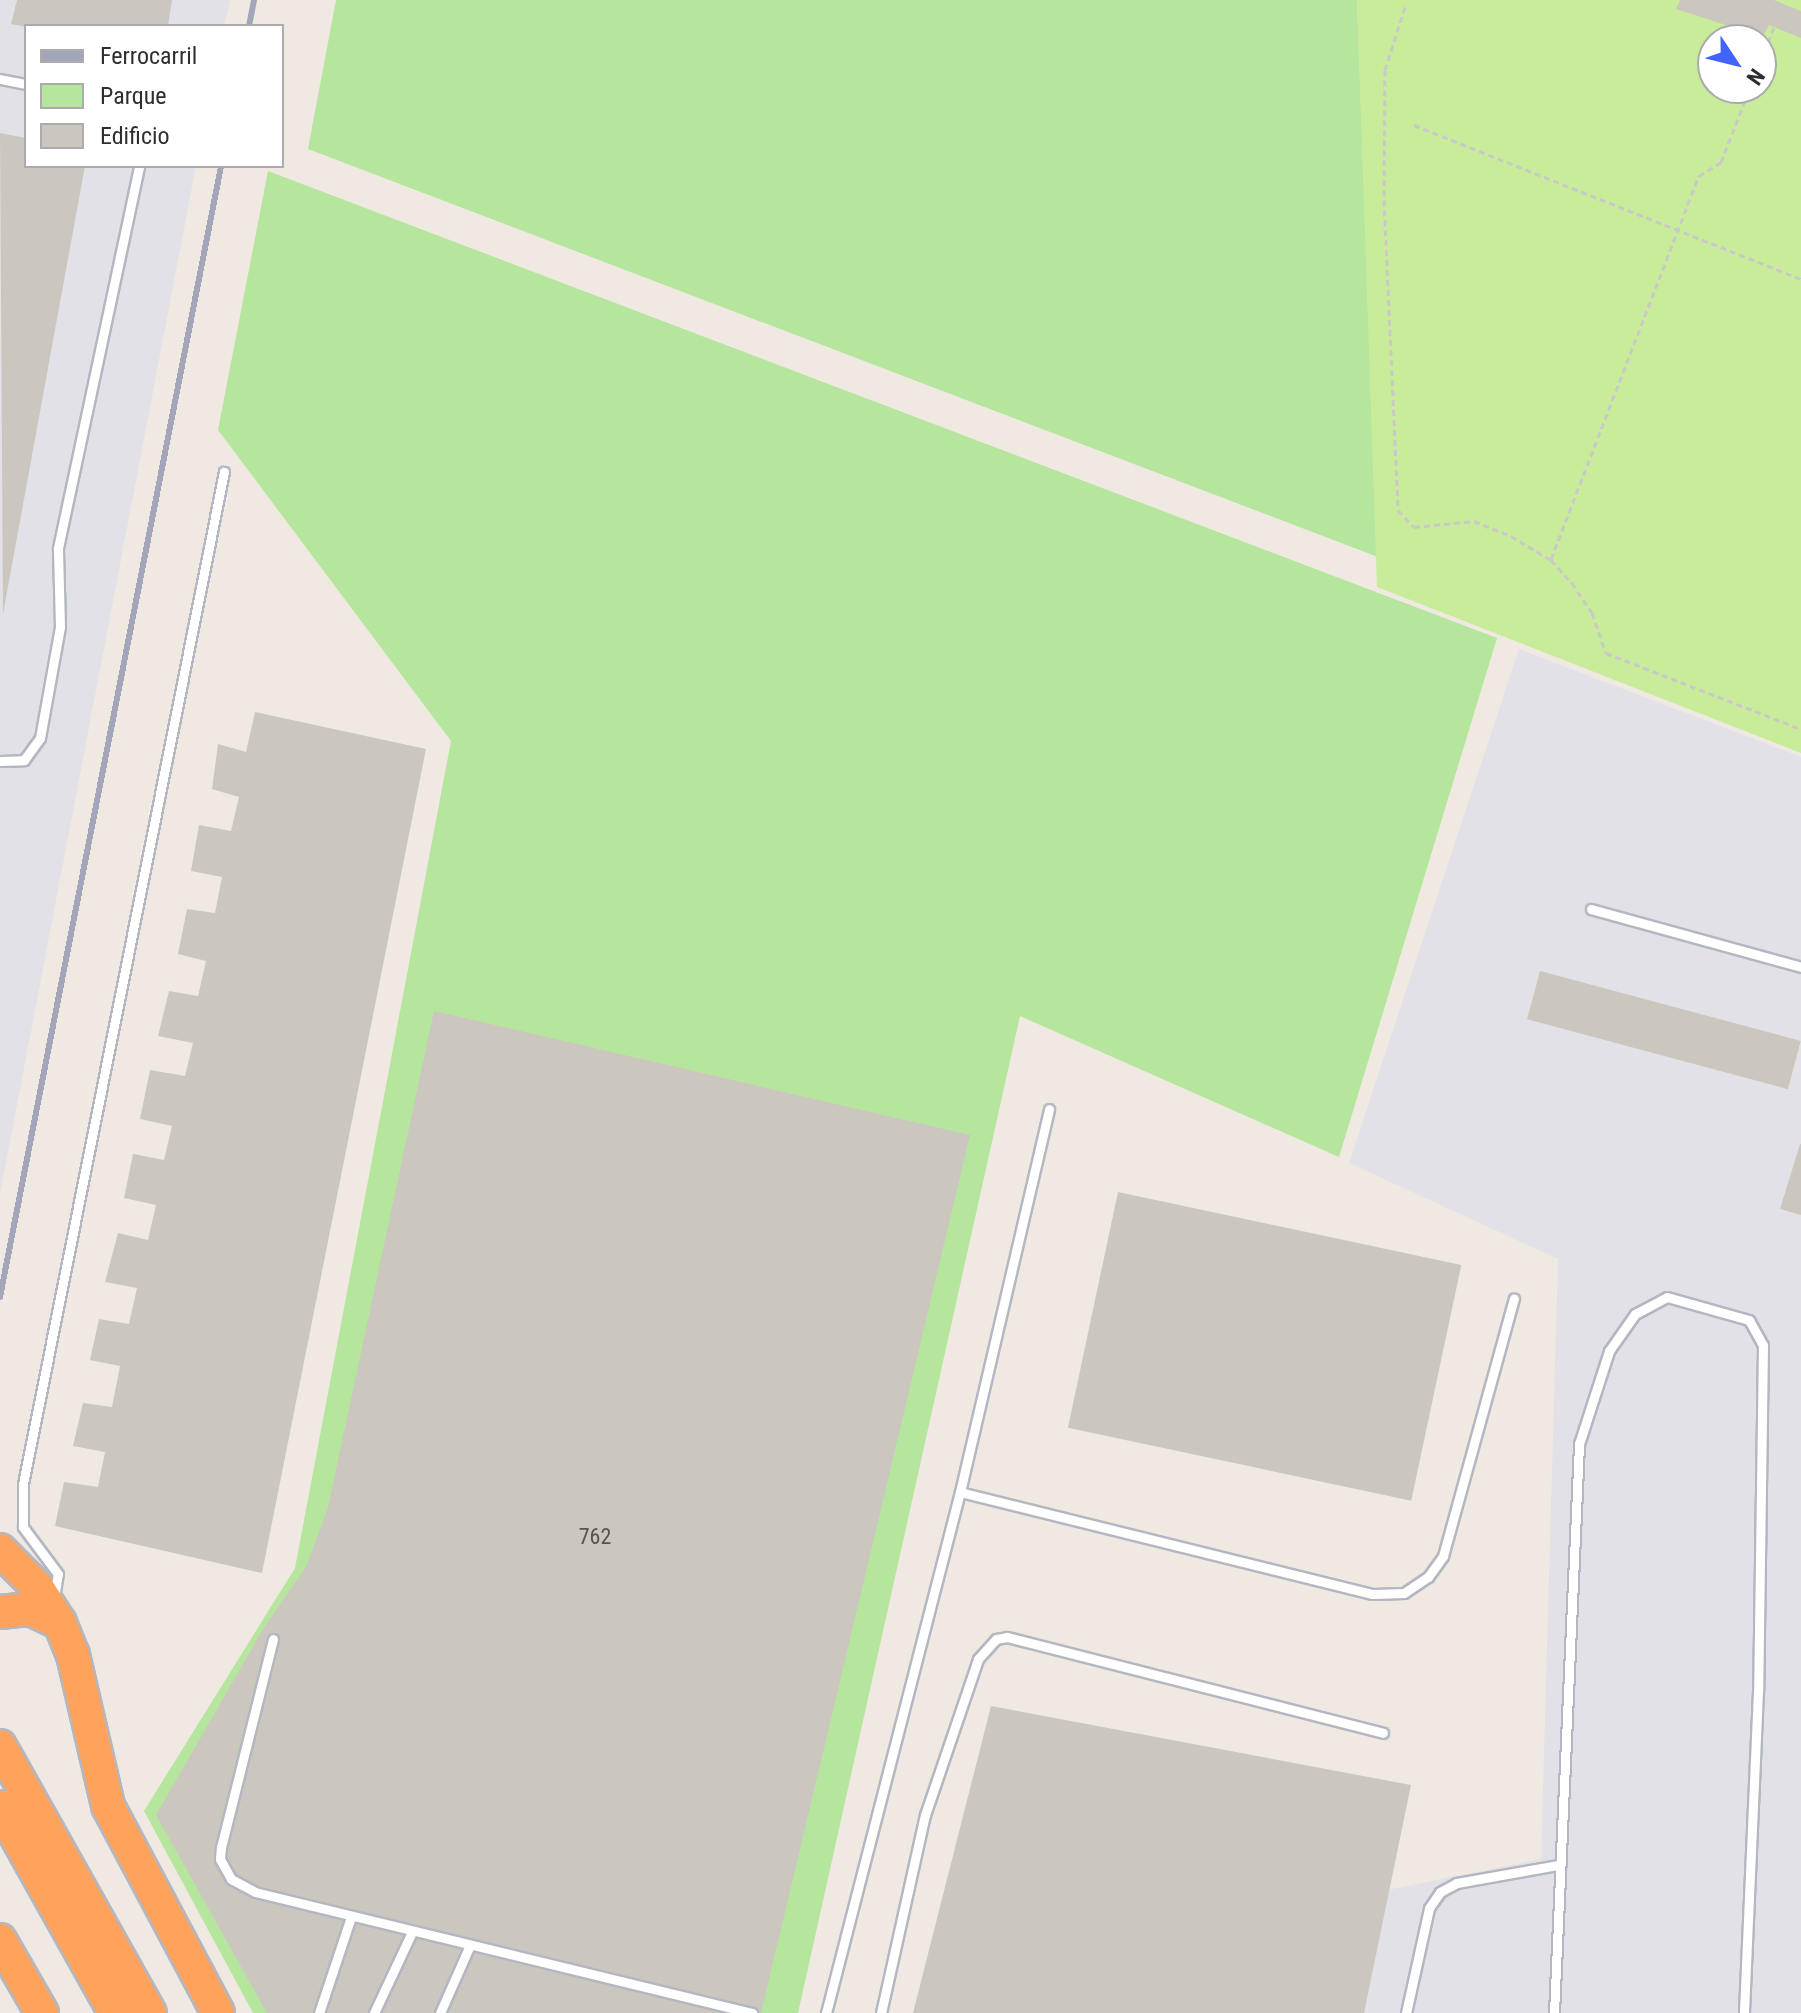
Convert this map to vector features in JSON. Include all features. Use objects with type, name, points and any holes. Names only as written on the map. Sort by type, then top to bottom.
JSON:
[{"type":"highway","points":[[0,1550],[51,1613],[73,1655],[108,1806],[218,2013]]},
{"type":"highway","points":[[0,1612],[18,1608],[51,1613]]},
{"type":"highway","points":[[0,1746],[150,2013]]},
{"type":"highway","points":[[0,1807],[115,2013]]},
{"type":"highway","points":[[0,1940],[42,2013]]},
{"type":"lane","points":[[0,79],[24,84]]},
{"type":"lane","points":[[0,761],[24,760],[40,738],[60,627],[58,548],[139,168]]},
{"type":"lane","points":[[51,1613],[59,1590],[58,1574],[23,1527],[23,1484],[224,472]]},
{"type":"lane","points":[[1591,909],[1801,967]]},
{"type":"lane","points":[[826,2013],[960,1492],[1049,1109]]},
{"type":"lane","points":[[1554,2013],[1574,1477],[1589,1402],[1609,1351],[1635,1314],[1652,1302],[1667,1297],[1749,1320],[1763,1345],[1758,1691],[1744,2013]]},
{"type":"lane","points":[[960,1492],[1373,1594],[1404,1593],[1428,1577],[1443,1556],[1514,1299]]},
{"type":"lane","points":[[881,2013],[929,1801],[978,1659],[996,1639],[1007,1637],[1383,1733]]},
{"type":"lane","points":[[273,1639],[220,1859],[231,1879],[255,1892],[351,1917],[752,2013]]},
{"type":"lane","points":[[1406,2013],[1429,1908],[1440,1892],[1457,1883],[1558,1865]]},
{"type":"lane","points":[[319,2013],[351,1917]]},
{"type":"lane","points":[[374,2013],[412,1932]]},
{"type":"lane","points":[[440,2013],[470,1945]]},
{"type":"path","points":[[1405,7],[1385,70],[1384,200],[1398,510],[1414,527],[1474,521],[1551,560],[1592,613],[1606,653],[1801,729]]},
{"type":"path","points":[[1551,560],[1699,176],[1721,162],[1744,104]]},
{"type":"path","points":[[1414,125],[1801,279]]},
{"type":"shaded area","points":[[0,0],[230,0],[224,24],[24,24],[24,168],[196,168],[0,1194]]},
{"type":"shaded area","points":[[1519,649],[1801,757],[1801,2013],[1356,2013],[1382,1891],[1541,1859],[1558,1259],[1349,1163]]},
{"type":"green space","points":[[336,0],[1357,0],[1378,557],[308,149]]},
{"type":"green space","points":[[1357,0],[1801,0],[1801,753],[1377,587]]},
{"type":"green space","points":[[268,171],[1497,638],[1339,1157],[1020,1016],[798,2013],[253,2013],[144,1811],[295,1568],[451,741],[218,430]]},
{"type":"building","points":[[17,0],[172,0],[168,24],[24,24],[24,27],[11,24]]},
{"type":"building","points":[[1680,0],[1774,0],[1801,11],[1801,38],[1777,28],[1777,24],[1723,24],[1676,9]]},
{"type":"building","points":[[0,133],[24,138],[24,168],[85,168],[3,614]]},
{"type":"building","points":[[255,712],[426,749],[262,1573],[55,1526],[64,1482],[98,1487],[105,1452],[73,1446],[83,1403],[112,1407],[120,1366],[90,1360],[99,1319],[129,1324],[137,1288],[105,1282],[118,1233],[148,1240],[156,1205],[124,1198],[133,1154],[164,1160],[172,1126],[140,1119],[150,1070],[185,1076],[193,1043],[158,1036],[169,991],[198,996],[206,961],[178,954],[187,909],[215,913],[222,877],[191,871],[199,825],[231,831],[239,797],[212,789],[218,744],[246,752]]},
{"type":"building","points":[[1540,971],[1801,1041],[1788,1089],[1527,1019]]},
{"type":"building","points":[[434,1011],[970,1135],[761,2013],[267,2013],[156,1815],[263,1629],[306,1567],[328,1507]]},
{"type":"building","points":[[1801,1144],[1801,1215],[1780,1209]]},
{"type":"building","points":[[1118,1192],[1461,1265],[1411,1501],[1068,1428]]},
{"type":"building","points":[[991,1706],[1411,1785],[1364,2013],[913,2013]]},
{"type":"railway","points":[[249,24],[254,0]]},
{"type":"railway","points":[[0,1297],[221,168]]}]
